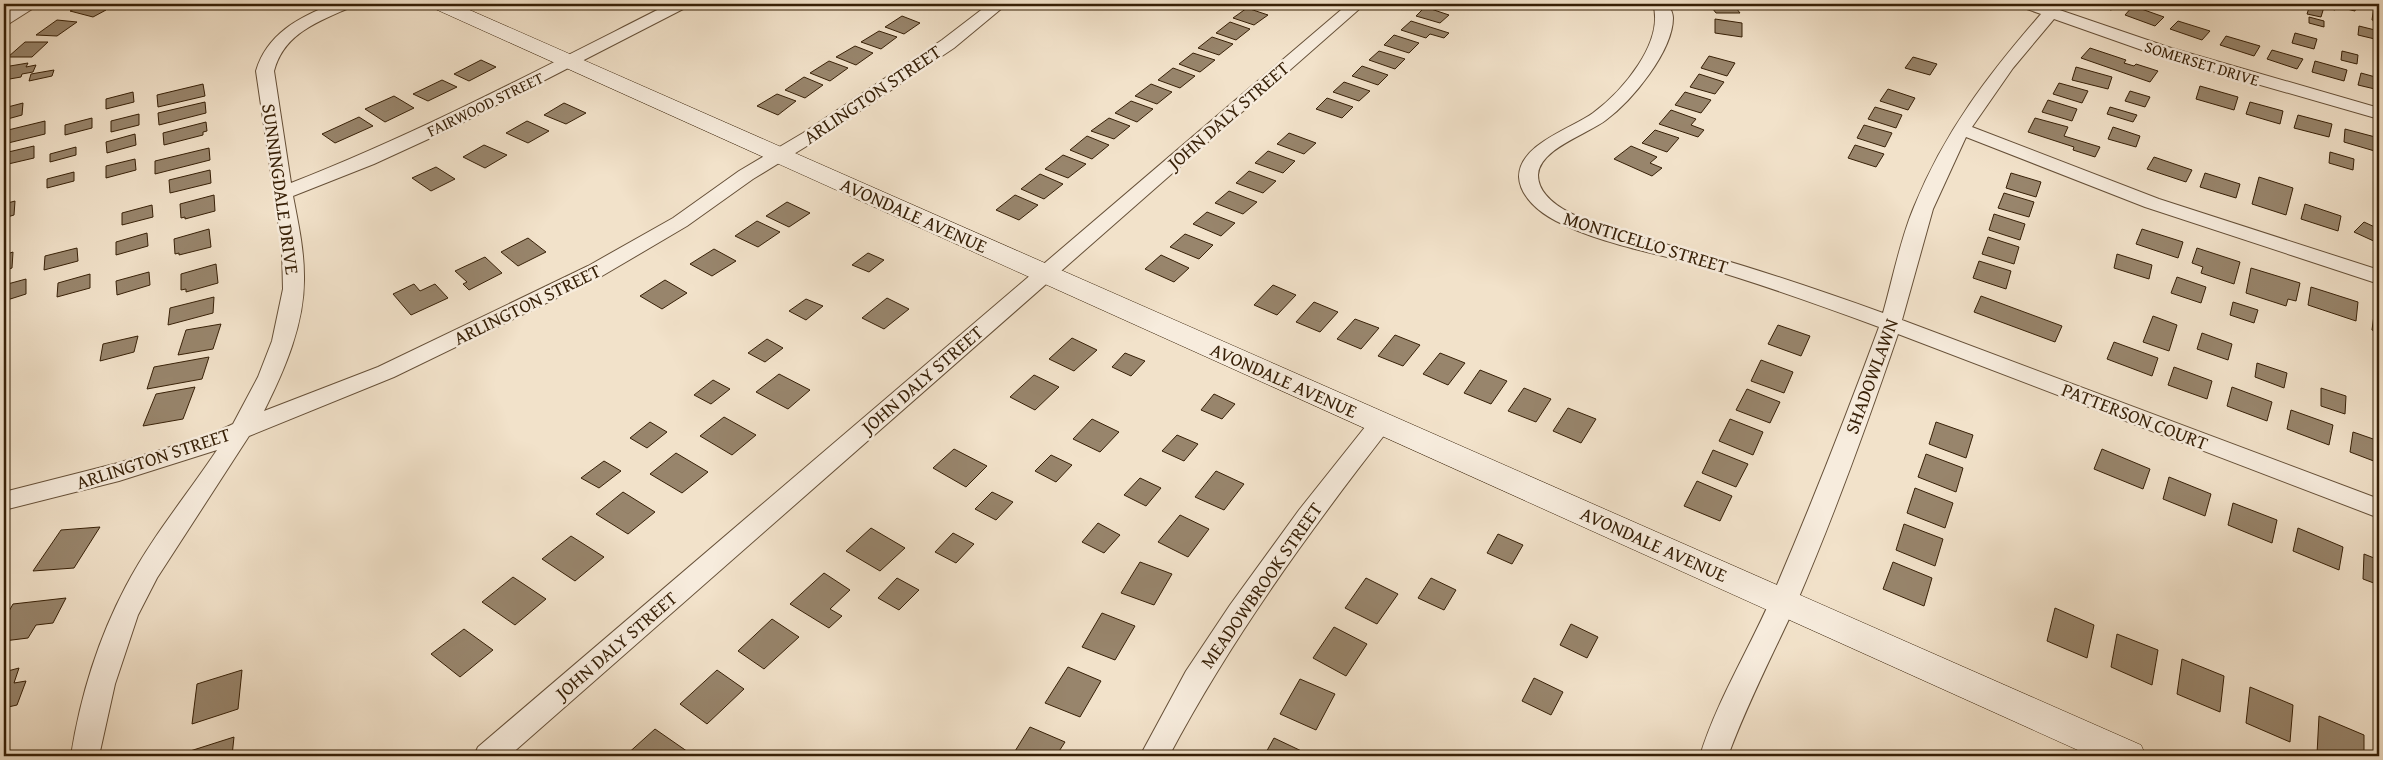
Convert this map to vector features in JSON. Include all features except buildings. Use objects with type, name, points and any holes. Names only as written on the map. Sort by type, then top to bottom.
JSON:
[{"type":"street","points":[[4,20],[32,4]]},
{"type":"street","name":"SUNNINGDALE DRIVE","points":[[85,756],[108,658],[126,610],[148,571],[220,466],[262,396],[275,366],[287,328],[292,302],[293,255],[264,71],[266,61],[276,45],[294,30],[345,4]]},
{"type":"street","name":"AVONDALE AVENUE","points":[[440,4],[2128,756]]},
{"type":"street","name":"FAIRWOOD STREET","points":[[283,193],[366,160],[442,126],[572,62],[681,4]]},
{"type":"street","name":"ARLINGTON STREET","points":[[4,502],[119,472],[220,440],[386,372],[595,270],[680,222],[778,155],[809,137],[948,44],[999,4]]},
{"type":"street","name":"JOHN DALY STREET","points":[[488,756],[1357,4]]},
{"type":"street","name":"MONTICELLO STREET","points":[[1662,4],[1666,13],[1665,27],[1649,61],[1633,83],[1601,115],[1541,152],[1532,161],[1528,171],[1529,182],[1533,192],[1543,204],[1558,215],[1589,227],[1755,276],[1891,322]]},
{"type":"street","name":"SOMERSET DRIVE","points":[[2027,4],[2229,72],[2379,114]]},
{"type":"street","name":"SHADOWLAWN","points":[[1714,756],[1723,731],[1783,602],[1860,411],[1891,322],[1923,209],[1948,152],[1961,129],[2007,64],[2051,13]]},
{"type":"street","points":[[1961,129],[2152,203],[2379,277]]},
{"type":"street","name":"PATTERSON COURT","points":[[1891,322],[2379,509]]},
{"type":"street","name":"MEADOWBROOK STREET","points":[[1154,756],[1195,681],[1244,606],[1321,498],[1381,424]]}]
